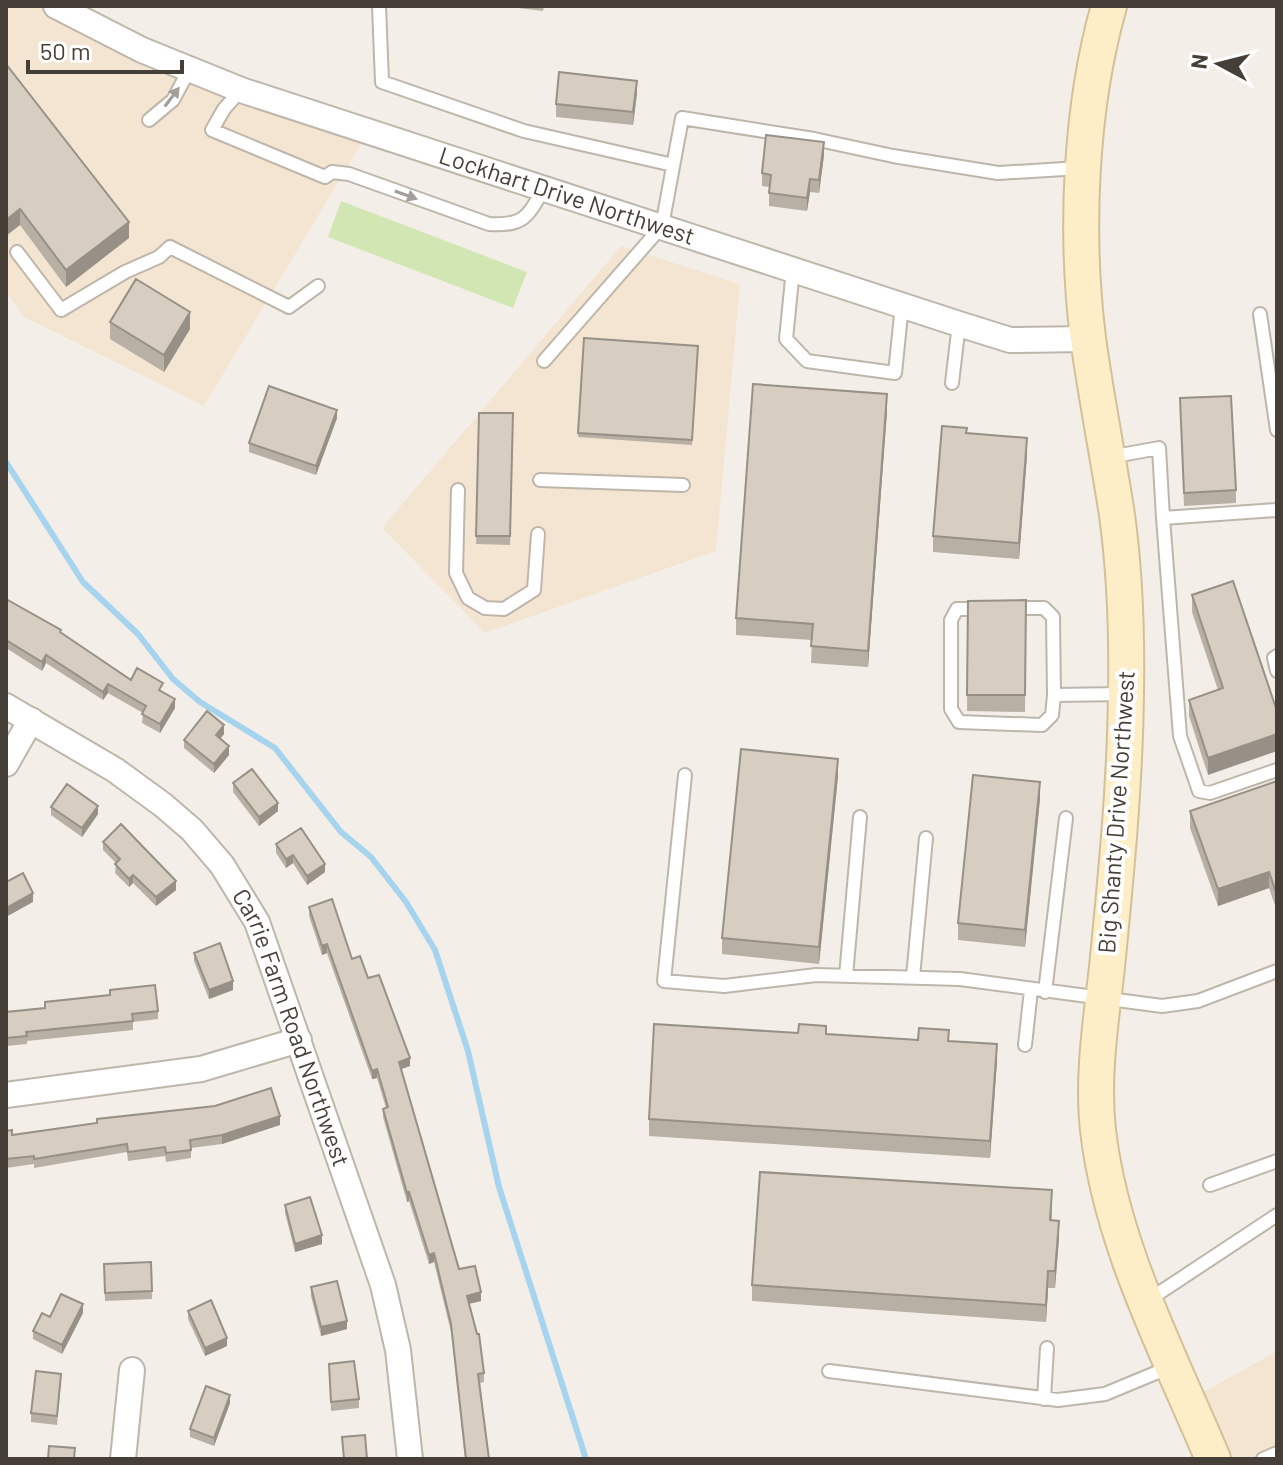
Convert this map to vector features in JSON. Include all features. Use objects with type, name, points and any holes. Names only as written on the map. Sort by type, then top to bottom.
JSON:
[{"type":"street","name":"Lockhart Drive Northwest","points":[[56,6],[130,44],[241,90],[543,190],[1010,340],[1088,339]]},
{"type":"street","name":"Big Shanty Drive Northwest","points":[[1109,6],[1094,74],[1084,168],[1083,266],[1088,339],[1123,567],[1127,694],[1123,785],[1096,1075],[1098,1130],[1108,1189],[1126,1247],[1213,1459]]},
{"type":"street","name":"Carrie Farm Road Northwest","points":[[6,706],[148,793],[192,830],[237,887],[257,922],[388,1305],[398,1350],[410,1459]]},
{"type":"street","points":[[6,764],[31,720]]},
{"type":"street","points":[[6,1095],[201,1069],[299,1040]]},
{"type":"street","points":[[123,1459],[132,1370]]},
{"type":"lane","points":[[379,6],[382,82],[524,131],[673,165]]},
{"type":"lane","points":[[149,120],[173,100],[189,70]]},
{"type":"lane","points":[[241,90],[224,109],[212,130],[325,177],[332,172],[349,174],[489,224],[508,225],[522,221],[531,212],[543,190]]},
{"type":"lane","points":[[544,361],[662,226],[682,118],[998,173],[1084,168]]},
{"type":"lane","points":[[17,252],[61,310],[125,272],[159,257],[170,247],[289,307],[318,286]]},
{"type":"lane","points":[[793,269],[786,339],[807,361],[895,373],[902,305]]},
{"type":"lane","points":[[1260,314],[1277,430]]},
{"type":"lane","points":[[952,383],[959,324]]},
{"type":"lane","points":[[1107,458],[1159,448],[1180,736],[1199,791],[1210,793],[1277,770]]},
{"type":"lane","points":[[540,480],[683,485]]},
{"type":"lane","points":[[458,490],[456,573],[468,598],[485,608],[504,609],[534,590],[538,534]]},
{"type":"lane","points":[[1163,518],[1277,510]]},
{"type":"lane","points":[[1044,608],[1053,617],[1054,695],[1052,715],[1042,725],[959,722],[951,709],[951,620],[957,609],[1044,608]]},
{"type":"lane","points":[[1277,656],[1274,658],[1277,671]]},
{"type":"lane","points":[[1054,695],[1127,694]]},
{"type":"lane","points":[[685,775],[664,981],[724,986],[816,975],[960,979],[1103,999],[1175,1005],[1198,1001],[1277,971]]},
{"type":"lane","points":[[846,976],[860,817]]},
{"type":"lane","points":[[1025,1045],[1038,991],[1066,818]]},
{"type":"lane","points":[[913,977],[926,838]]},
{"type":"lane","points":[[1210,1185],[1277,1161]]},
{"type":"lane","points":[[1147,1301],[1277,1215]]},
{"type":"lane","points":[[1044,1399],[1047,1348]]},
{"type":"lane","points":[[829,1371],[1058,1400],[1105,1394],[1173,1366]]},
{"type":"shaded area","points":[[6,6],[41,6],[170,73],[363,141],[204,406],[24,317],[6,292]]},
{"type":"shaded area","points":[[621,246],[740,284],[716,551],[485,633],[382,528]]},
{"type":"shaded area","points":[[1277,1351],[1277,1459],[1226,1459],[1202,1393]]},
{"type":"green space","points":[[341,201],[527,272],[513,308],[328,237]]},
{"type":"building","points":[[6,64],[129,222],[66,270],[20,209],[6,220]]},
{"type":"building","points":[[559,72],[637,81],[633,112],[556,104]]},
{"type":"building","points":[[766,135],[824,142],[819,180],[810,179],[807,198],[769,193],[771,175],[762,173]]},
{"type":"building","points":[[136,279],[190,312],[164,355],[110,322]]},
{"type":"building","points":[[584,338],[698,346],[692,440],[578,433]]},
{"type":"building","points":[[753,384],[887,394],[868,651],[811,646],[813,624],[736,618]]},
{"type":"building","points":[[269,386],[337,410],[316,466],[249,443]]},
{"type":"building","points":[[1231,396],[1236,490],[1184,493],[1180,398]]},
{"type":"building","points":[[479,413],[513,413],[510,536],[476,536]]},
{"type":"building","points":[[942,426],[967,428],[966,433],[1027,438],[1019,543],[933,536]]},
{"type":"building","points":[[1233,581],[1277,711],[1277,734],[1208,758],[1189,700],[1223,688],[1192,595]]},
{"type":"building","points":[[6,599],[61,630],[131,680],[137,668],[163,683],[159,690],[175,699],[160,724],[142,714],[146,706],[108,684],[103,692],[46,655],[42,662],[6,640]]},
{"type":"building","points":[[1026,600],[1025,695],[967,695],[968,601]]},
{"type":"building","points":[[207,711],[224,725],[216,735],[229,746],[214,764],[184,740]]},
{"type":"building","points":[[741,749],[838,759],[819,947],[722,938]]},
{"type":"building","points":[[252,769],[278,803],[259,817],[233,783]]},
{"type":"building","points":[[973,775],[1040,782],[1025,930],[958,923]]},
{"type":"building","points":[[1277,781],[1277,895],[1269,872],[1218,889],[1190,811]]},
{"type":"building","points":[[67,784],[98,806],[82,828],[51,807]]},
{"type":"building","points":[[121,824],[176,881],[156,897],[133,875],[129,879],[115,864],[120,859],[103,842]]},
{"type":"building","points":[[301,828],[325,864],[307,876],[293,855],[286,859],[276,844]]},
{"type":"building","points":[[23,873],[33,893],[6,908],[6,882]]},
{"type":"building","points":[[332,899],[352,959],[360,956],[368,978],[379,975],[410,1058],[399,1062],[459,1269],[475,1266],[481,1292],[467,1296],[479,1334],[484,1373],[478,1374],[489,1459],[466,1459],[451,1324],[434,1253],[429,1255],[407,1193],[383,1109],[388,1107],[377,1069],[372,1071],[327,944],[322,946],[309,907]]},
{"type":"building","points":[[220,943],[233,981],[209,990],[194,953]]},
{"type":"building","points":[[155,985],[158,1011],[132,1014],[133,1021],[26,1032],[27,1036],[6,1038],[6,1012],[45,1008],[45,1002],[110,995],[110,990]]},
{"type":"building","points":[[654,1024],[798,1033],[799,1024],[826,1026],[826,1034],[918,1040],[919,1028],[949,1030],[948,1041],[997,1044],[990,1141],[649,1119]]},
{"type":"building","points":[[271,1088],[280,1116],[222,1135],[190,1140],[191,1150],[166,1153],[165,1147],[128,1152],[127,1144],[34,1159],[34,1156],[6,1159],[6,1131],[12,1130],[12,1135],[97,1123],[97,1119],[215,1106]]},
{"type":"building","points":[[760,1172],[1052,1190],[1050,1220],[1059,1221],[1055,1271],[1048,1271],[1046,1305],[752,1285]]},
{"type":"building","points":[[310,1197],[322,1235],[295,1244],[285,1205]]},
{"type":"building","points":[[151,1262],[152,1291],[105,1293],[104,1264]]},
{"type":"building","points":[[337,1281],[347,1321],[321,1327],[311,1287]]},
{"type":"building","points":[[61,1294],[83,1304],[62,1345],[33,1331],[42,1313],[50,1317]]},
{"type":"building","points":[[211,1300],[227,1338],[205,1348],[188,1311]]},
{"type":"building","points":[[354,1361],[359,1399],[331,1402],[329,1364]]},
{"type":"building","points":[[36,1371],[61,1374],[57,1416],[31,1413]]},
{"type":"building","points":[[206,1386],[230,1395],[214,1438],[190,1429]]},
{"type":"building","points":[[365,1435],[367,1459],[344,1459],[342,1437]]},
{"type":"building","points":[[49,1446],[75,1448],[74,1459],[48,1459]]},
{"type":"waterway","points":[[6,462],[83,582],[138,634],[173,679],[200,702],[275,748],[341,832],[371,857],[406,902],[435,950],[468,1051],[499,1187],[586,1459]]}]
